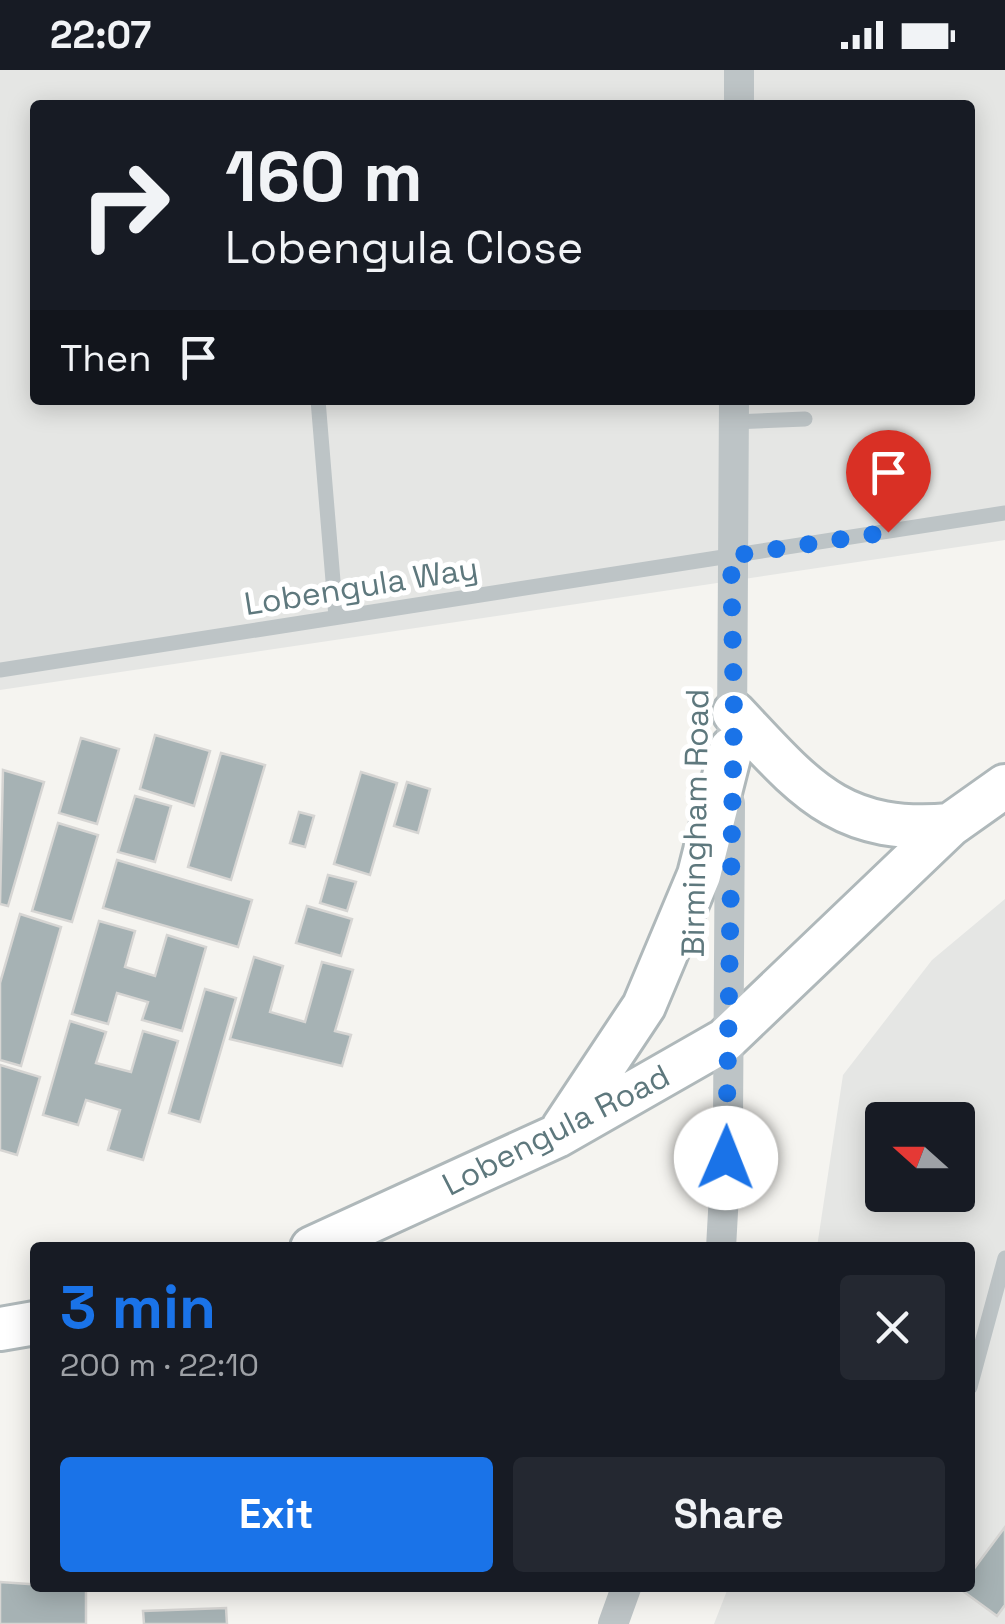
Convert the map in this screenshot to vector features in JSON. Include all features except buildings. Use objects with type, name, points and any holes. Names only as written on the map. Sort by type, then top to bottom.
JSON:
[{"type":"street","points":[[739,100],[740,70]]},
{"type":"street","name":"Birmingham Road","points":[[721,1242],[728,1122],[733,411]]},
{"type":"street","points":[[557,1136],[644,1006],[700,875],[732,731],[814,796],[856,815],[904,829],[950,825]]},
{"type":"street","name":"Lobengula Road","points":[[325,1242],[557,1136],[726,1040],[950,825],[1005,786]]},
{"type":"street","points":[[0,1329],[30,1324]]},
{"type":"street","points":[[613,1624],[625,1592]]},
{"type":"lane","points":[[318,405],[336,617]]},
{"type":"lane","points":[[733,411],[805,419]]},
{"type":"lane","name":"Lobengula Way","points":[[0,670],[1005,513]]},
{"type":"lane","points":[[975,1369],[1005,1258]]},
{"type":"shaded area","points":[[0,70],[1005,70],[1005,540],[0,690]]},
{"type":"shaded area","points":[[1005,899],[1005,1624],[714,1624],[726,1592],[975,1592],[975,1242],[818,1242],[843,1075],[932,960]]},
{"type":"route","points":[[726,1158],[734,713],[731,556],[888,532]]}]
